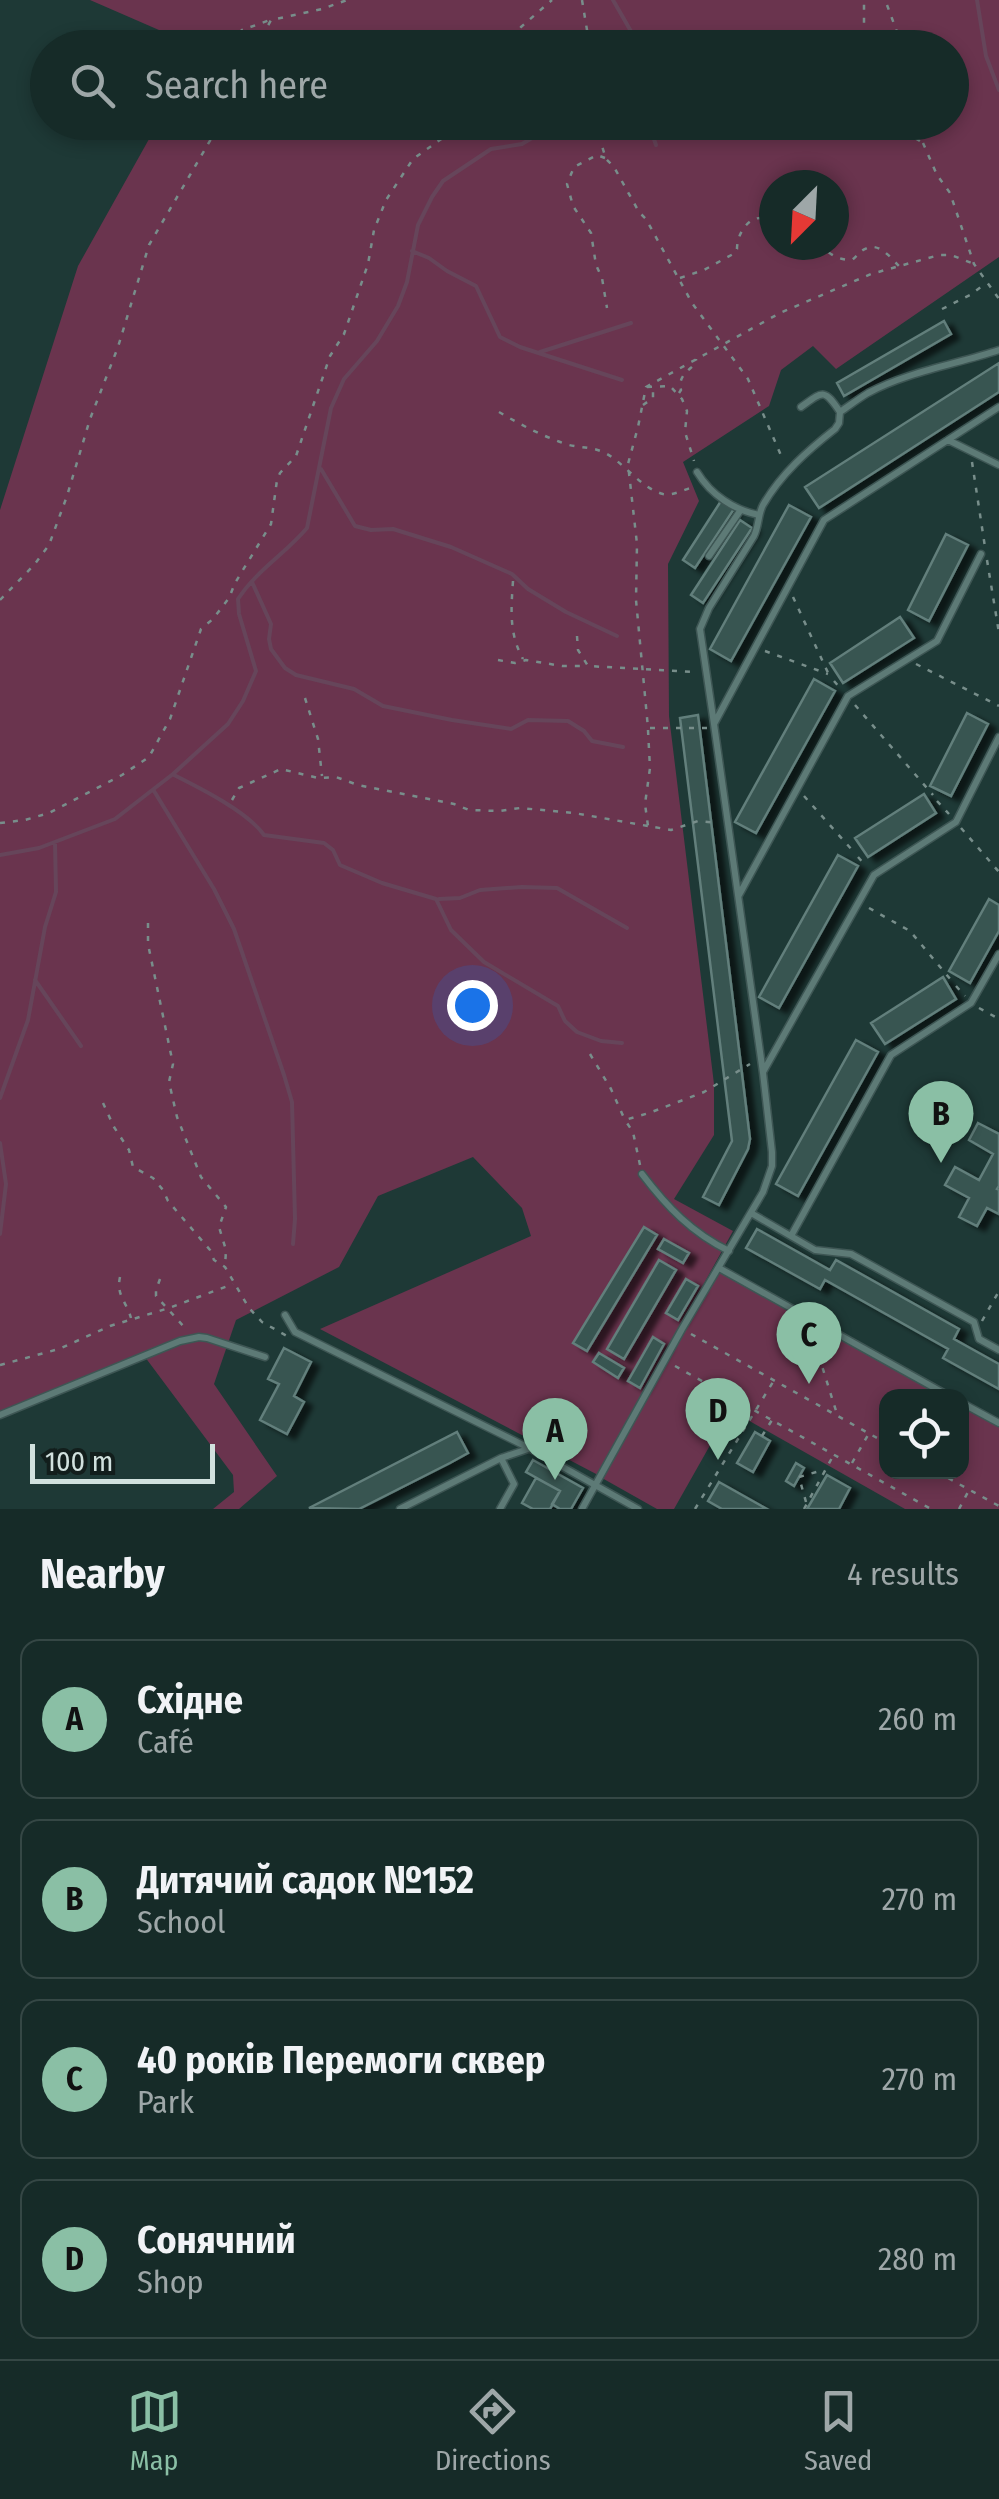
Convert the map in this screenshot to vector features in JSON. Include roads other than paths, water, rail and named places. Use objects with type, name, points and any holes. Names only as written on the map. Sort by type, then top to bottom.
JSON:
[{"type":"lane","points":[[840,412],[878,389],[927,370],[999,350]]},
{"type":"lane","points":[[582,1509],[763,1192],[772,1166],[739,896],[700,636],[709,608],[754,536],[760,510],[799,458],[839,423],[840,412],[825,393],[801,408]]},
{"type":"lane","points":[[714,726],[824,520],[999,406]]},
{"type":"lane","points":[[948,440],[999,464]]},
{"type":"lane","points":[[698,472],[704,483],[740,511],[760,514]]},
{"type":"lane","points":[[709,556],[740,511]]},
{"type":"lane","points":[[739,896],[848,696],[936,641],[980,554]]},
{"type":"lane","points":[[762,1068],[874,875],[956,822],[999,737]]},
{"type":"lane","points":[[791,1236],[891,1054],[971,1003],[999,954]]},
{"type":"lane","points":[[642,1174],[680,1219],[729,1251]]},
{"type":"lane","points":[[751,1213],[815,1250],[851,1254],[974,1322],[979,1339],[999,1350]]},
{"type":"lane","points":[[719,1268],[937,1389]]},
{"type":"lane","points":[[285,1314],[296,1332],[529,1448],[638,1509]]},
{"type":"lane","points":[[0,1415],[144,1354],[193,1338],[207,1338],[266,1358]]},
{"type":"lane","points":[[969,1407],[999,1424]]},
{"type":"lane","points":[[400,1509],[500,1458],[529,1448]]},
{"type":"lane","points":[[500,1458],[514,1484],[500,1509]]},
{"type":"waterway","points":[[613,0],[630,30]]},
{"type":"waterway","points":[[977,0],[986,56],[999,90]]},
{"type":"waterway","points":[[0,855],[39,848],[115,819],[228,724],[256,671],[238,599],[307,528],[331,408],[344,379],[377,341],[398,306],[418,225],[432,197],[443,181],[491,149],[529,140]]},
{"type":"waterway","points":[[654,140],[656,145]]},
{"type":"waterway","points":[[412,251],[476,286],[500,337],[622,380]]},
{"type":"waterway","points":[[540,352],[631,323]]},
{"type":"waterway","points":[[321,469],[355,526],[393,529],[451,547],[512,574],[528,589],[566,612],[617,636]]},
{"type":"waterway","points":[[252,582],[271,624],[271,649],[285,668],[296,675],[354,689],[383,706],[452,720],[511,729],[528,720],[568,721],[592,741],[623,747]]},
{"type":"waterway","points":[[174,775],[235,809],[264,835],[324,843],[333,850],[340,865],[436,899],[451,930],[484,962],[558,1006],[565,1021],[577,1032],[601,1041],[622,1043]]},
{"type":"waterway","points":[[154,791],[234,929],[284,1075],[292,1102],[293,1244]]},
{"type":"waterway","points":[[0,1098],[28,1020],[45,927],[56,892],[55,842]]},
{"type":"waterway","points":[[439,899],[460,898],[480,890],[557,888],[627,928]]},
{"type":"waterway","points":[[35,980],[81,1046]]},
{"type":"waterway","points":[[0,1143],[6,1184],[0,1234]]},
{"type":"place","name":"Дитячий садок №152","points":[[941,1163]]},
{"type":"place","name":"40 років Перемоги сквер","points":[[809,1384]]},
{"type":"place","name":"Сонячний","points":[[718,1460]]},
{"type":"place","name":"Східне","points":[[555,1480]]}]
